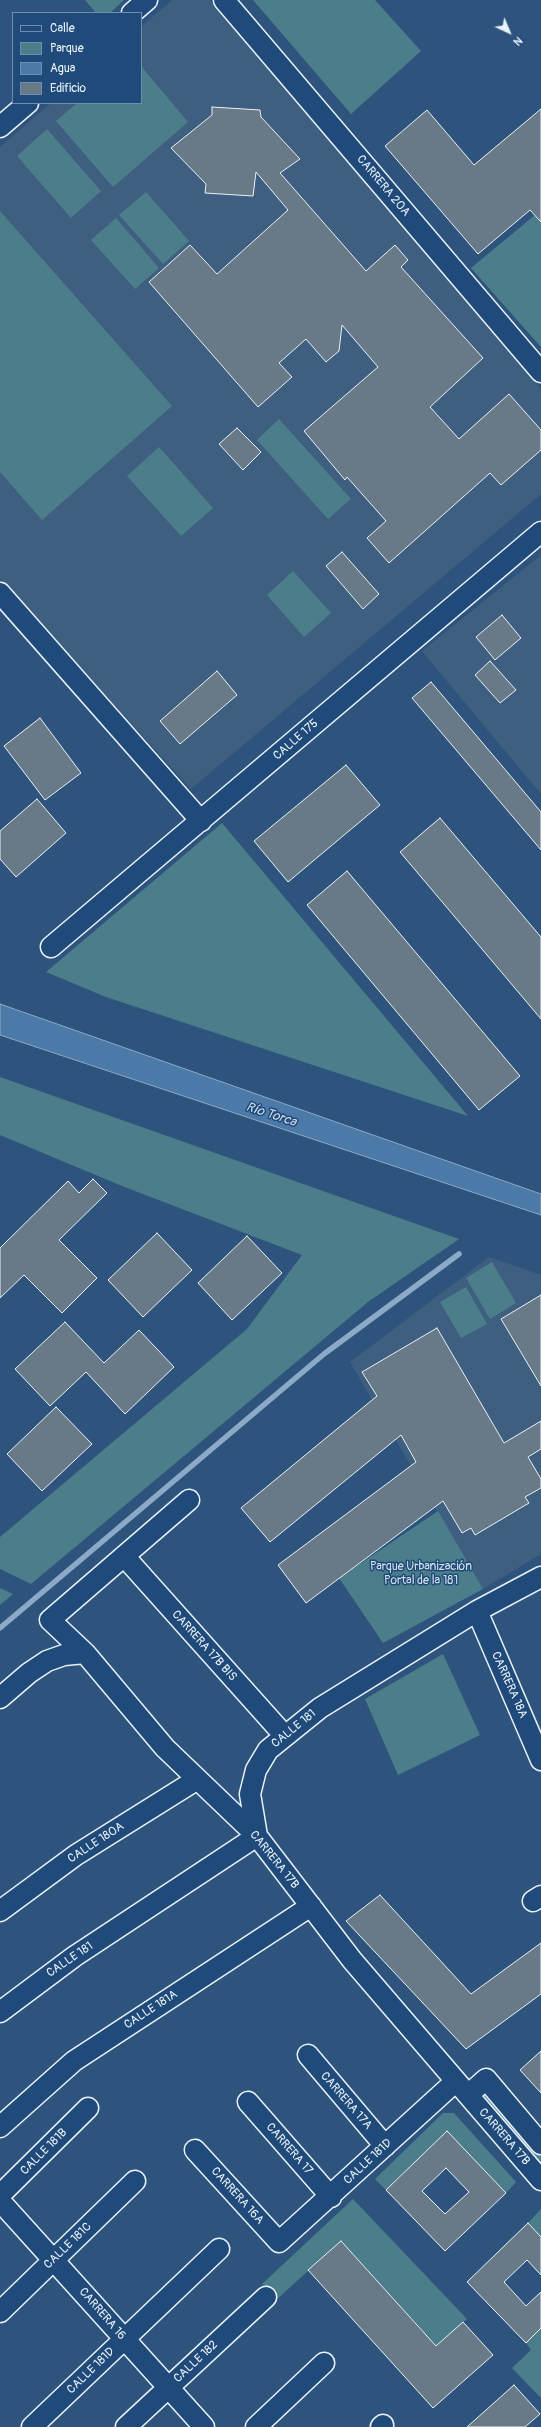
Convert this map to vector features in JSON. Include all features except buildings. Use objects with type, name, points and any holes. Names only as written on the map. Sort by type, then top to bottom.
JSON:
[{"type":"street","points":[[133,12],[147,0]]},
{"type":"street","name":"CARRERA 20A","points":[[224,0],[541,372]]},
{"type":"street","points":[[0,127],[27,104]]},
{"type":"street","name":"CALLE 175","points":[[51,947],[202,821],[541,532]]},
{"type":"street","points":[[0,593],[202,821]]},
{"type":"street","points":[[124,1556],[189,1500]]},
{"type":"street","name":"CARRERA 17B","points":[[124,1556],[50,1620],[84,1653],[165,1748],[196,1780],[257,1836],[352,1960],[541,2180]]},
{"type":"street","name":"CARRERA 17B BIS","points":[[124,1556],[284,1735]]},
{"type":"street","name":"CALLE 181","points":[[0,2012],[75,1956],[257,1836],[250,1794],[256,1770],[268,1750],[284,1735],[320,1708],[477,1611],[539,1583]]},
{"type":"street","name":"CARRERA 18A","points":[[477,1611],[536,1733],[541,1760]]},
{"type":"street","points":[[0,1698],[29,1673],[47,1661],[64,1655],[84,1653]]},
{"type":"street","name":"CALLE 180A","points":[[0,1911],[76,1855],[196,1780]]},
{"type":"street","name":"CALLE 181A","points":[[0,2127],[74,2061],[311,1906]]},
{"type":"street","name":"CARRERA 17A","points":[[308,2055],[385,2146]]},
{"type":"street","name":"CARRERA 17B","points":[[462,2088],[486,2079],[541,2144]]},
{"type":"street","name":"CALLE 181D","points":[[280,2242],[385,2146],[462,2088]]},
{"type":"street","name":"CARRERA 17","points":[[248,2102],[331,2196]]},
{"type":"street","name":"CALLE 181B","points":[[0,2195],[88,2108]]},
{"type":"street","name":"CARRERA 16A","points":[[195,2150],[280,2242]]},
{"type":"street","name":"CALLE 181C","points":[[0,2312],[135,2181]]},
{"type":"street","name":"CARRERA 16","points":[[0,2201],[54,2259],[204,2427]]},
{"type":"street","name":"CALLE 181D","points":[[32,2427],[219,2249]]},
{"type":"street","name":"CALLE 182","points":[[126,2427],[266,2297]]},
{"type":"street","points":[[256,2427],[324,2363]]},
{"type":"shaded area","points":[[172,0],[210,0],[541,389],[541,494],[191,789],[0,579],[0,147],[50,104],[142,104],[142,26]]},
{"type":"shaded area","points":[[541,555],[541,794],[422,651]]},
{"type":"shaded area","points":[[489,1257],[541,1275],[541,1554],[483,1589],[350,1362]]},
{"type":"green space","points":[[85,0],[124,0],[111,12],[95,12]]},
{"type":"green space","points":[[253,0],[375,0],[421,51],[351,114]]},
{"type":"green space","points":[[142,67],[188,122],[113,187],[56,121],[76,104],[142,104]]},
{"type":"green space","points":[[47,129],[101,191],[71,218],[17,156]]},
{"type":"green space","points":[[146,192],[189,241],[163,264],[119,215]]},
{"type":"green space","points":[[0,211],[172,406],[42,520],[0,472]]},
{"type":"green space","points":[[535,215],[541,222],[541,347],[471,268]]},
{"type":"green space","points":[[116,218],[159,268],[135,289],[91,240]]},
{"type":"green space","points":[[279,419],[351,499],[328,519],[257,440]]},
{"type":"green space","points":[[159,447],[213,508],[181,536],[127,476]]},
{"type":"green space","points":[[293,571],[331,613],[304,637],[267,595]]},
{"type":"green space","points":[[222,823],[468,1116],[106,997],[46,972]]},
{"type":"green space","points":[[0,1077],[459,1239],[368,1302],[31,1584],[0,1569],[0,1537],[247,1329],[302,1255],[122,1186],[0,1135]]},
{"type":"green space","points":[[492,1262],[516,1303],[490,1319],[466,1278]]},
{"type":"green space","points":[[466,1287],[487,1324],[461,1338],[440,1302]]},
{"type":"green space","name":"Parque Urbanización Portal de la 181","points":[[438,1511],[483,1589],[383,1643],[339,1578]]},
{"type":"green space","points":[[0,1588],[13,1594],[0,1605]]},
{"type":"green space","points":[[443,1654],[480,1735],[398,1775],[365,1699]]},
{"type":"green space","points":[[485,2093],[541,2156],[541,2163],[539,2164],[480,2097]]},
{"type":"green space","points":[[443,2113],[454,2113],[516,2182],[506,2193],[447,2131],[386,2190],[375,2179]]},
{"type":"green space","points":[[353,2199],[467,2319],[428,2353],[414,2339],[423,2331],[341,2241],[276,2300],[262,2284]]},
{"type":"green space","points":[[541,2209],[541,2237],[528,2223]]},
{"type":"green space","points":[[541,2328],[541,2398],[512,2368],[531,2350],[526,2343]]},
{"type":"water","name":"Río Torca","points":[[0,1004],[541,1194],[541,1215],[0,1035]]},
{"type":"waterway","points":[[0,1628],[324,1354],[459,1254]]}]
